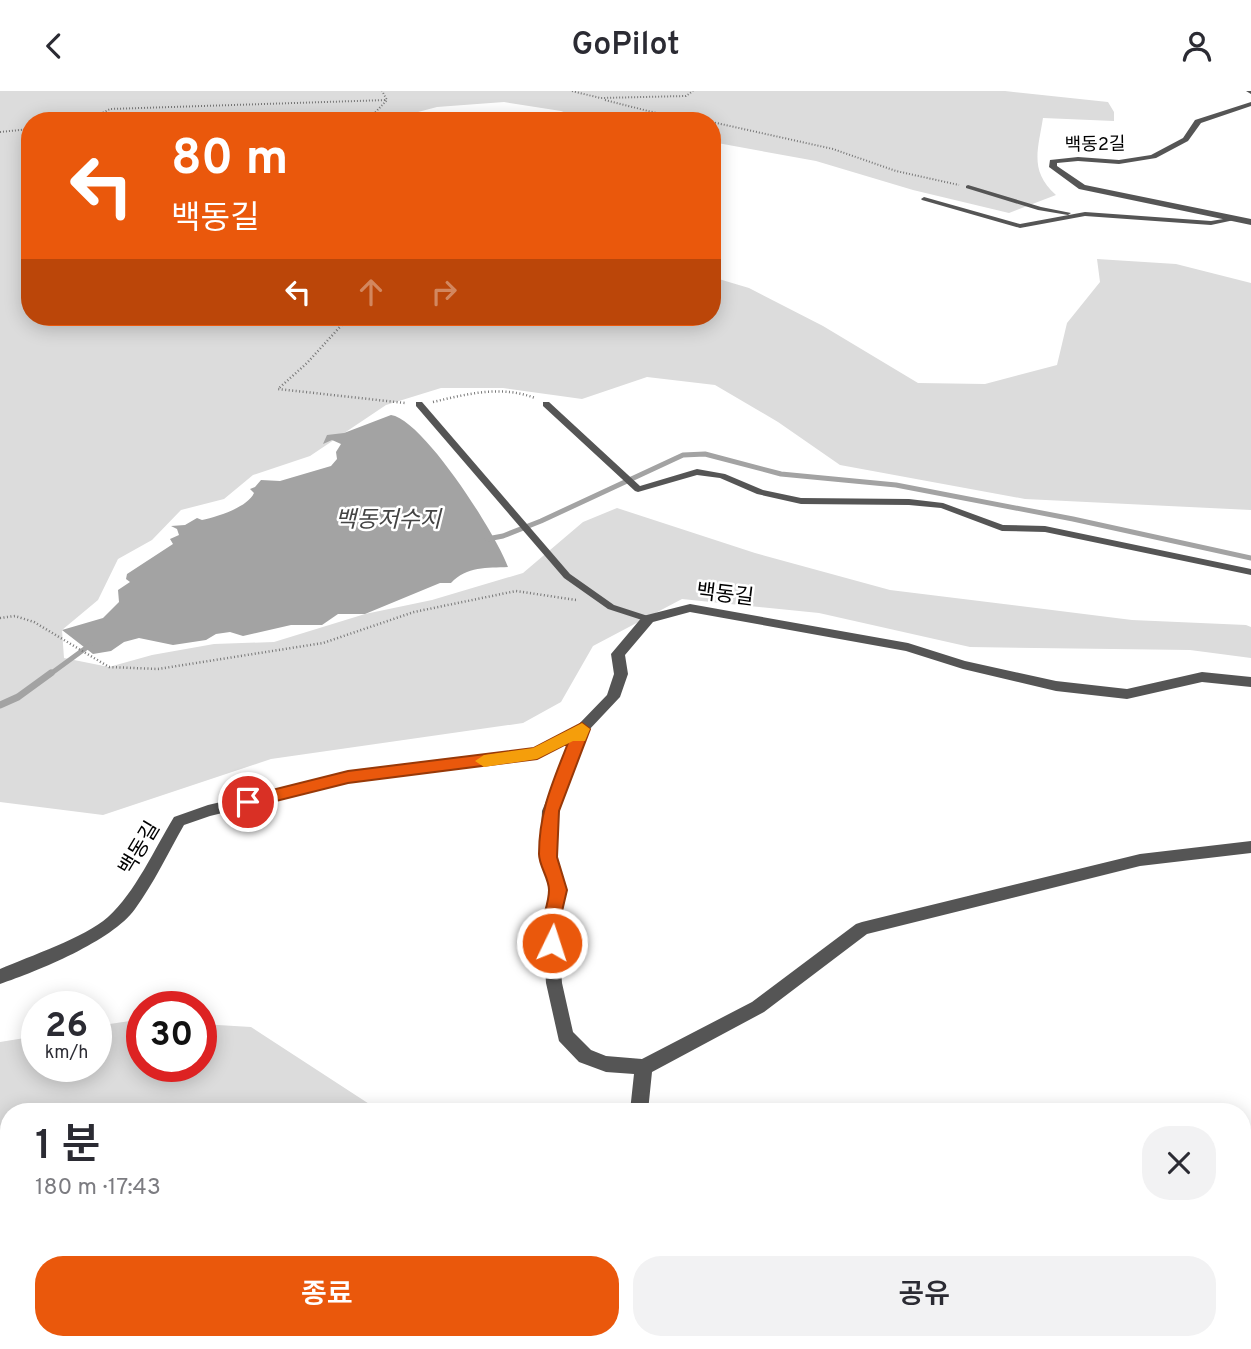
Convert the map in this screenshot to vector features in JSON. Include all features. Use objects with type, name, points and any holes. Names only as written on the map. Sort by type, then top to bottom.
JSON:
[{"type":"street","name":"백동2길","points":[[1251,104],[1198,122],[1194,135],[1178,147],[1121,162],[1069,157],[1052,162],[1053,167],[1064,177],[1082,187],[1251,222]]},
{"type":"street","name":"백동길","points":[[0,977],[73,945],[112,923],[129,905],[179,821],[208,811],[348,777],[537,753],[582,729],[613,697],[621,674],[618,654],[648,619],[690,608],[908,647],[963,665],[1056,686],[1127,694],[1202,677],[1251,682]]},
{"type":"street","points":[[582,729],[550,811],[548,857],[558,890],[550,924],[554,983],[565,1036],[585,1056],[606,1064],[644,1067],[758,1007],[862,929],[1140,860],[1251,847]]},
{"type":"street","points":[[640,1103],[644,1067]]},
{"type":"lane","points":[[968,187],[1040,209],[1200,222],[1236,219]]},
{"type":"lane","points":[[924,199],[1020,226],[1085,214]]},
{"type":"lane","points":[[419,404],[567,576],[611,607],[648,619]]},
{"type":"lane","points":[[546,404],[638,489],[697,472],[722,475],[760,492],[801,501],[909,502],[943,506],[1002,528],[1045,529],[1251,572]]},
{"type":"path","points":[[382,91],[387,100]]},
{"type":"path","points":[[572,91],[652,112]]},
{"type":"path","points":[[600,98],[686,96],[693,91]]},
{"type":"path","points":[[104,112],[110,109],[153,106],[199,108],[263,102],[387,100]]},
{"type":"path","points":[[376,112],[387,100]]},
{"type":"path","points":[[721,124],[833,149],[895,171],[968,187]]},
{"type":"path","points":[[0,132],[21,130]]},
{"type":"path","points":[[341,326],[307,363],[278,389],[419,404],[463,395],[521,390],[546,404]]},
{"type":"path","points":[[0,618],[15,616],[34,622],[109,667],[158,669],[323,643],[414,613],[516,591],[611,607]]},
{"type":"shaded area","points":[[0,91],[1005,91],[1108,102],[1114,112],[1114,121],[1043,118],[1038,150],[1039,169],[1047,186],[1056,195],[1009,213],[913,190],[816,161],[721,144],[721,112],[564,112],[504,102],[437,107],[418,112],[21,112],[21,326],[721,326],[721,280],[749,288],[823,326],[918,383],[985,384],[1057,365],[1067,323],[1100,282],[1097,259],[1176,264],[1251,283],[1251,510],[1025,499],[840,465],[778,422],[715,385],[647,377],[582,399],[503,388],[441,388],[386,405],[310,456],[253,475],[224,499],[181,510],[152,540],[118,559],[98,600],[62,630],[64,658],[109,667],[152,655],[214,644],[274,642],[365,614],[432,600],[523,573],[583,522],[617,508],[755,553],[890,590],[1132,620],[1246,625],[1251,627],[1251,658],[1190,650],[970,647],[819,613],[682,599],[593,646],[561,702],[523,723],[271,759],[103,815],[0,802]]},
{"type":"shaded area","points":[[126,1022],[126,1082],[217,1082],[217,1025],[251,1027],[368,1103],[0,1103],[0,1042],[21,1039],[21,1082],[112,1082],[112,1024]]},
{"type":"water","name":"백동저수지","points":[[391,415],[405,422],[440,457],[490,531],[508,567],[485,568],[464,573],[451,583],[440,583],[365,614],[338,614],[322,625],[291,625],[243,636],[230,632],[216,634],[206,640],[173,645],[139,638],[124,642],[111,651],[93,654],[62,630],[103,618],[119,602],[118,590],[130,582],[126,579],[127,574],[173,544],[170,539],[179,535],[177,529],[171,526],[185,525],[197,518],[208,519],[239,507],[251,498],[254,493],[250,489],[261,480],[280,481],[331,466],[337,459],[336,452],[341,444],[332,440],[323,444],[327,435],[344,433]]},
{"type":"waterway","points":[[487,539],[503,536],[541,521],[683,455],[705,454],[781,474],[896,485],[1073,519],[1251,558]]},
{"type":"waterway","points":[[49,675],[90,645]]},
{"type":"waterway","points":[[0,705],[18,697],[51,673]]},
{"type":"slow traffic","points":[[484,761],[537,753],[582,729],[579,737]]},
{"type":"route","points":[[248,802],[348,777],[537,753],[582,729],[550,811],[548,857],[558,890],[550,924],[552,943]]}]
